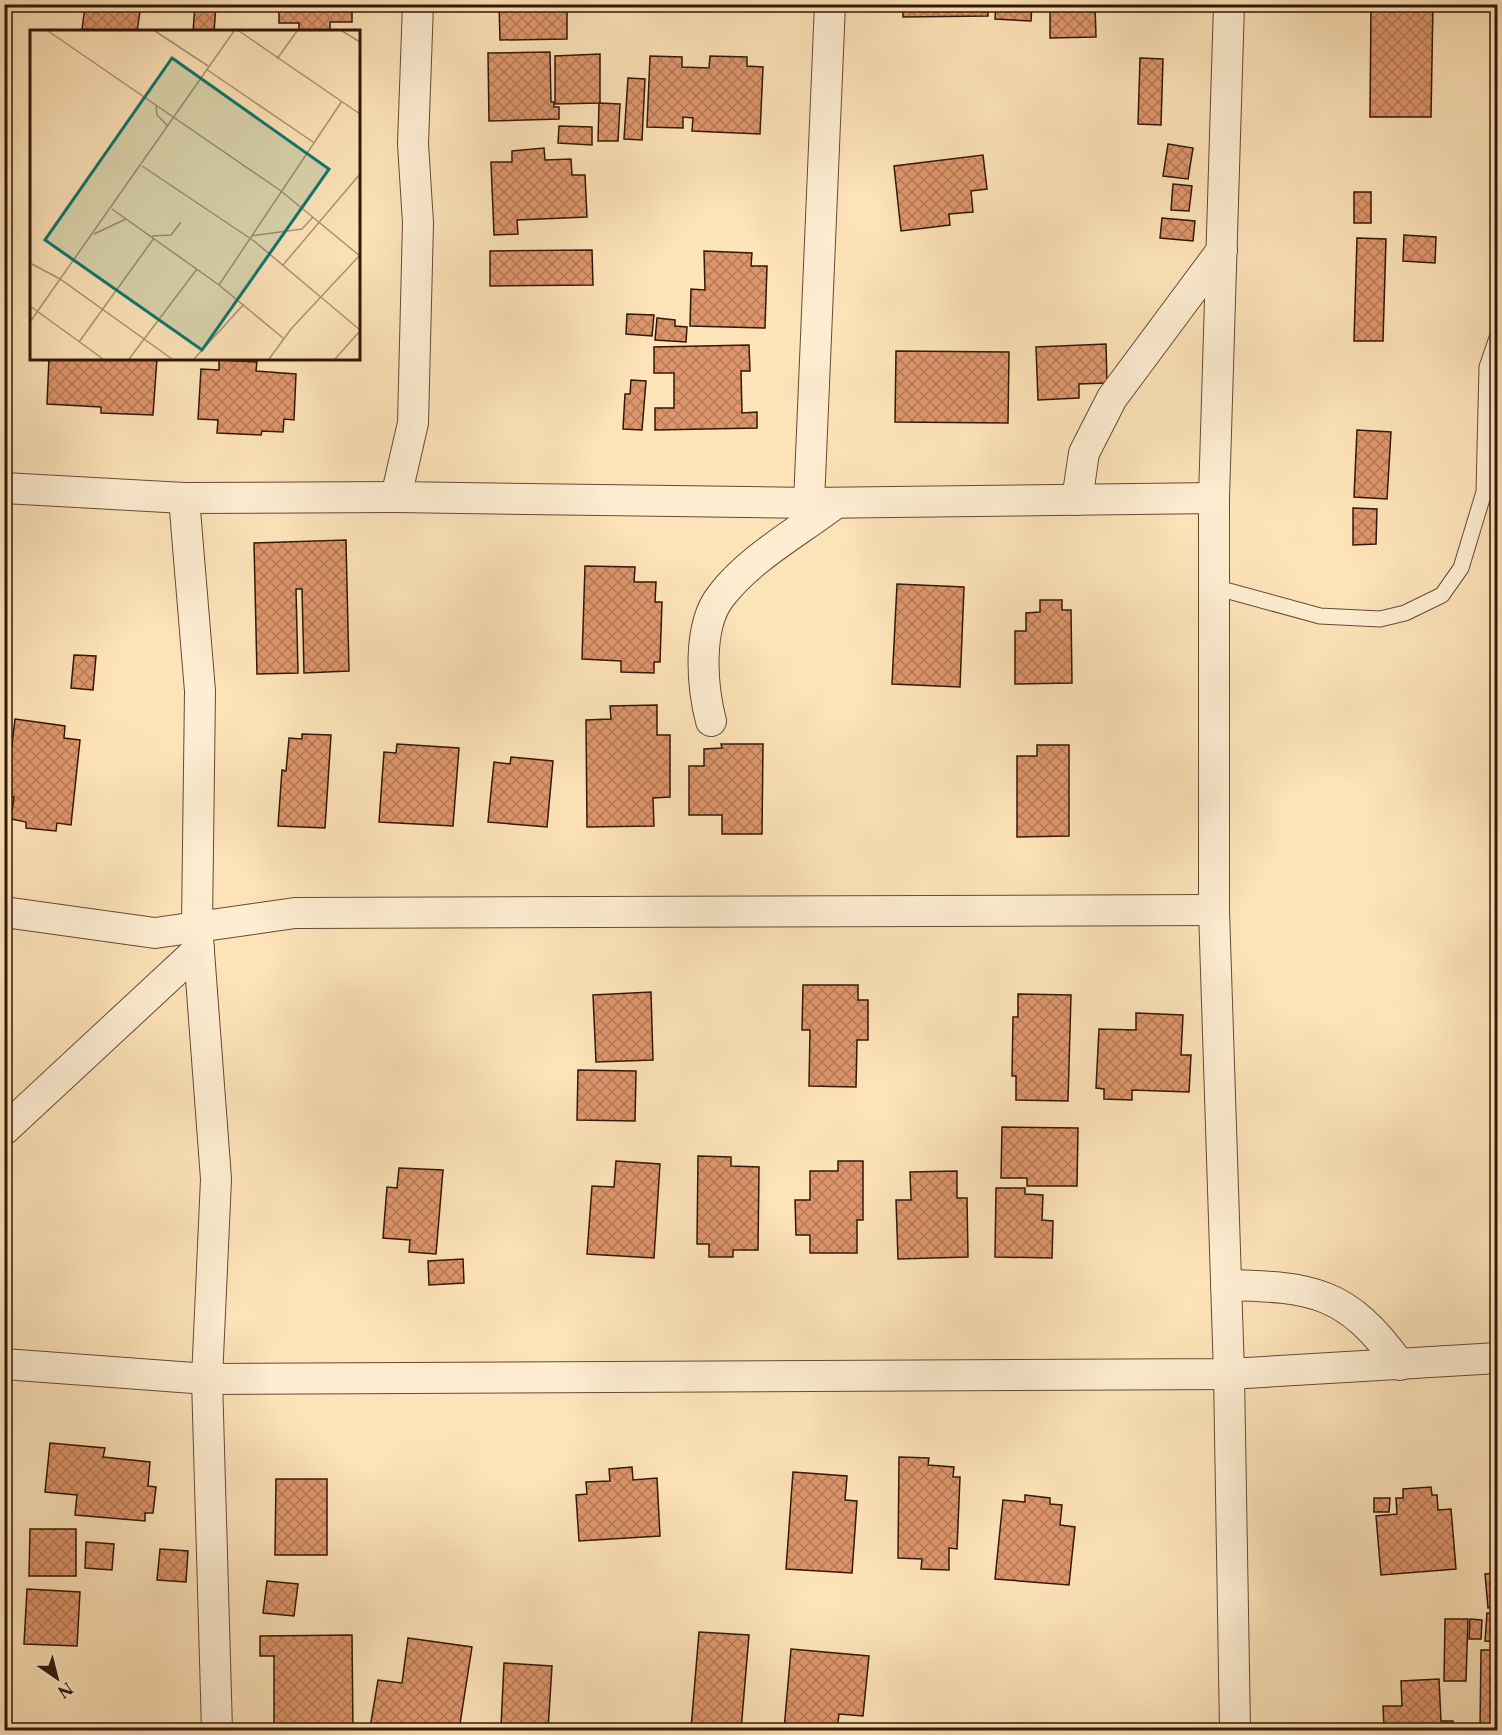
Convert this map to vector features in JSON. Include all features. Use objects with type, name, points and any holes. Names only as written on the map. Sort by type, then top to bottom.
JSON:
[{"type":"street","points":[[396,497],[413,423],[418,223],[413,144],[418,4]]},
{"type":"street","points":[[711,722],[704,693],[707,625],[720,597],[822,503],[830,4]]},
{"type":"street","points":[[1229,4],[1214,498],[1214,910],[1229,1374],[1235,1731]]},
{"type":"street","points":[[1077,500],[1084,453],[1112,398],[1222,250]]},
{"type":"street","points":[[4,488],[184,498],[396,497],[822,503],[1214,498]]},
{"type":"street","points":[[184,498],[200,691],[198,937],[216,1179],[207,1379],[217,1731]]},
{"type":"street","points":[[4,912],[198,937],[295,913],[1214,910]]},
{"type":"street","points":[[4,1130],[198,937]]},
{"type":"street","points":[[1226,1285],[1274,1286],[1312,1292],[1329,1299],[1346,1307],[1377,1333],[1400,1365]]},
{"type":"street","points":[[4,1364],[207,1379],[1229,1374],[1288,1368],[1400,1365],[1497,1358]]},
{"type":"lane","points":[[1214,587],[1320,616],[1380,619],[1405,613],[1442,595],[1461,568],[1484,492],[1487,367],[1497,335]]},
{"type":"building","points":[[80,4],[141,4],[137,30],[82,29],[85,7]]},
{"type":"building","points":[[195,4],[216,5],[214,30],[193,30]]},
{"type":"building","points":[[279,4],[352,4],[352,22],[330,22],[330,30],[299,30],[299,23],[279,23]]},
{"type":"building","points":[[499,4],[567,4],[567,39],[500,40]]},
{"type":"building","points":[[903,4],[988,4],[988,16],[903,17]]},
{"type":"building","points":[[996,4],[1032,4],[1031,21],[995,19]]},
{"type":"building","points":[[1095,4],[1096,37],[1050,38],[1050,5]]},
{"type":"building","points":[[1371,4],[1433,4],[1431,117],[1370,117]]},
{"type":"building","points":[[550,52],[551,102],[554,102],[554,107],[559,107],[559,119],[489,121],[488,53]]},
{"type":"building","points":[[600,54],[600,103],[555,104],[555,56]]},
{"type":"building","points":[[650,56],[682,57],[682,67],[709,68],[710,56],[747,57],[747,66],[763,67],[760,134],[692,131],[693,118],[683,117],[683,128],[647,127]]},
{"type":"building","points":[[1140,58],[1163,59],[1161,125],[1138,124]]},
{"type":"building","points":[[628,78],[645,79],[642,140],[624,139]]},
{"type":"building","points":[[599,103],[620,104],[618,141],[598,141]]},
{"type":"building","points":[[559,126],[592,127],[592,145],[558,143]]},
{"type":"building","points":[[1168,144],[1193,148],[1188,179],[1163,176]]},
{"type":"building","points":[[544,148],[545,160],[571,159],[572,175],[585,175],[587,217],[517,220],[518,234],[494,235],[491,162],[512,162],[512,151]]},
{"type":"building","points":[[983,155],[987,189],[971,191],[973,212],[949,214],[950,225],[901,231],[894,166]]},
{"type":"building","points":[[1173,184],[1192,186],[1189,211],[1171,210]]},
{"type":"building","points":[[1354,192],[1371,192],[1371,223],[1354,223]]},
{"type":"building","points":[[1162,218],[1195,221],[1193,241],[1160,238]]},
{"type":"building","points":[[1404,235],[1436,237],[1435,263],[1403,261]]},
{"type":"building","points":[[1357,238],[1386,239],[1383,341],[1354,341]]},
{"type":"building","points":[[592,250],[593,285],[490,286],[490,251]]},
{"type":"building","points":[[704,251],[752,253],[751,266],[767,266],[765,328],[690,326],[691,289],[705,290]]},
{"type":"building","points":[[627,314],[654,315],[652,336],[626,334]]},
{"type":"building","points":[[657,318],[675,320],[675,326],[687,327],[686,342],[655,340]]},
{"type":"building","points":[[1106,344],[1107,383],[1079,384],[1079,398],[1038,400],[1036,347]]},
{"type":"building","points":[[749,345],[750,371],[741,371],[742,413],[757,412],[757,428],[655,430],[655,408],[674,408],[674,373],[654,373],[654,347]]},
{"type":"building","points":[[896,351],[1009,352],[1008,423],[895,422]]},
{"type":"building","points":[[49,360],[157,360],[153,415],[101,413],[101,407],[47,404]]},
{"type":"building","points":[[219,360],[257,362],[256,371],[296,374],[294,420],[284,419],[283,432],[262,431],[261,435],[217,433],[218,420],[198,419],[201,369],[219,370]]},
{"type":"building","points":[[631,380],[646,381],[642,430],[623,429],[625,394],[630,394]]},
{"type":"building","points":[[1357,430],[1391,432],[1387,499],[1354,497]]},
{"type":"building","points":[[1353,508],[1377,509],[1376,544],[1353,545]]},
{"type":"building","points":[[346,540],[349,671],[304,673],[302,589],[296,589],[298,673],[257,674],[254,543]]},
{"type":"building","points":[[585,566],[635,567],[634,582],[656,582],[655,602],[662,602],[660,662],[654,662],[654,673],[621,672],[621,661],[582,659]]},
{"type":"building","points":[[897,584],[964,587],[960,687],[892,684]]},
{"type":"building","points":[[1040,600],[1062,600],[1062,610],[1071,610],[1072,683],[1015,684],[1015,631],[1026,631],[1026,613],[1040,612]]},
{"type":"building","points":[[74,655],[96,656],[93,690],[71,688]]},
{"type":"building","points":[[657,705],[657,735],[670,735],[670,797],[653,798],[654,826],[587,827],[586,720],[611,719],[610,706]]},
{"type":"building","points":[[15,719],[65,726],[64,738],[80,740],[71,825],[57,823],[56,831],[26,828],[26,822],[11,819],[14,797],[6,796]]},
{"type":"building","points":[[302,734],[331,735],[325,828],[278,826],[282,770],[286,771],[289,738],[302,739]]},
{"type":"building","points":[[397,744],[459,748],[453,826],[379,822],[384,752],[396,753]]},
{"type":"building","points":[[721,744],[763,744],[762,834],[722,834],[722,815],[689,815],[689,766],[704,766],[704,749],[722,748]]},
{"type":"building","points":[[1037,745],[1069,745],[1069,836],[1017,837],[1017,756],[1037,756]]},
{"type":"building","points":[[511,757],[553,761],[547,827],[488,822],[494,762],[510,764]]},
{"type":"building","points":[[4,840],[9,841],[5,864],[4,864]]},
{"type":"building","points":[[803,985],[858,985],[858,1000],[868,1000],[868,1040],[857,1040],[856,1087],[809,1086],[810,1030],[802,1030]]},
{"type":"building","points":[[651,992],[653,1060],[596,1062],[593,995]]},
{"type":"building","points":[[1018,994],[1071,995],[1068,1101],[1016,1100],[1016,1076],[1012,1076],[1013,1017],[1018,1017]]},
{"type":"building","points":[[1136,1013],[1183,1015],[1181,1055],[1191,1055],[1189,1092],[1132,1090],[1132,1100],[1104,1099],[1104,1089],[1096,1088],[1099,1029],[1136,1030]]},
{"type":"building","points":[[578,1070],[636,1071],[635,1121],[577,1120]]},
{"type":"building","points":[[1002,1127],[1078,1128],[1077,1186],[1027,1186],[1027,1178],[1001,1178]]},
{"type":"building","points":[[698,1156],[731,1157],[731,1166],[759,1167],[758,1250],[733,1250],[733,1257],[709,1257],[709,1244],[697,1244]]},
{"type":"building","points":[[616,1161],[660,1164],[654,1258],[587,1254],[592,1186],[614,1187]]},
{"type":"building","points":[[838,1161],[863,1161],[863,1220],[857,1220],[857,1253],[810,1253],[810,1235],[796,1235],[795,1200],[810,1200],[810,1171],[838,1171]]},
{"type":"building","points":[[399,1168],[443,1170],[436,1254],[409,1252],[410,1240],[383,1238],[387,1187],[397,1188]]},
{"type":"building","points":[[957,1171],[957,1198],[967,1198],[968,1257],[898,1259],[896,1200],[911,1200],[910,1172]]},
{"type":"building","points":[[996,1188],[1025,1188],[1025,1194],[1043,1195],[1042,1220],[1053,1221],[1052,1258],[995,1257]]},
{"type":"building","points":[[463,1259],[464,1283],[429,1285],[428,1261]]},
{"type":"building","points":[[50,1443],[105,1448],[103,1457],[150,1462],[148,1486],[156,1487],[153,1513],[145,1513],[145,1521],[75,1515],[77,1495],[45,1492]]},
{"type":"building","points":[[899,1457],[929,1458],[928,1465],[954,1467],[953,1477],[960,1477],[957,1549],[949,1548],[949,1570],[921,1569],[922,1559],[898,1558]]},
{"type":"building","points":[[632,1467],[633,1480],[657,1478],[660,1536],[579,1541],[576,1495],[587,1494],[586,1482],[610,1481],[609,1469]]},
{"type":"building","points":[[793,1472],[847,1476],[845,1500],[857,1501],[852,1573],[786,1569]]},
{"type":"building","points":[[276,1479],[327,1479],[327,1555],[275,1555]]},
{"type":"building","points":[[1431,1487],[1432,1495],[1437,1495],[1438,1510],[1451,1509],[1456,1569],[1381,1575],[1376,1516],[1397,1514],[1396,1498],[1403,1498],[1403,1489]]},
{"type":"building","points":[[1025,1495],[1050,1498],[1050,1504],[1062,1505],[1060,1525],[1075,1527],[1069,1585],[995,1579],[1003,1500],[1025,1502]]},
{"type":"building","points":[[1374,1498],[1390,1498],[1389,1512],[1374,1512]]},
{"type":"building","points":[[30,1529],[76,1529],[76,1576],[29,1576]]},
{"type":"building","points":[[86,1542],[114,1544],[112,1570],[85,1568]]},
{"type":"building","points":[[160,1549],[188,1551],[186,1582],[157,1580]]},
{"type":"building","points":[[1498,1573],[1498,1607],[1488,1608],[1485,1574]]},
{"type":"building","points":[[267,1581],[298,1584],[294,1616],[263,1613]]},
{"type":"building","points":[[27,1589],[80,1592],[77,1646],[24,1644]]},
{"type":"building","points":[[1487,1613],[1498,1614],[1498,1642],[1485,1641]]},
{"type":"building","points":[[1445,1619],[1468,1619],[1466,1681],[1444,1681]]},
{"type":"building","points":[[1470,1619],[1482,1620],[1481,1639],[1469,1639]]},
{"type":"building","points":[[699,1632],[749,1635],[741,1730],[691,1729]]},
{"type":"building","points":[[352,1635],[353,1730],[274,1730],[274,1656],[260,1656],[260,1636]]},
{"type":"building","points":[[408,1638],[472,1647],[459,1730],[370,1728],[378,1680],[402,1683]]},
{"type":"building","points":[[791,1649],[869,1656],[863,1716],[839,1714],[837,1730],[784,1730]]},
{"type":"building","points":[[1481,1650],[1498,1650],[1498,1730],[1480,1730]]},
{"type":"building","points":[[504,1663],[552,1666],[548,1730],[501,1727]]},
{"type":"building","points":[[1439,1679],[1441,1721],[1453,1721],[1454,1730],[1368,1730],[1384,1728],[1383,1706],[1402,1706],[1401,1681]]}]
